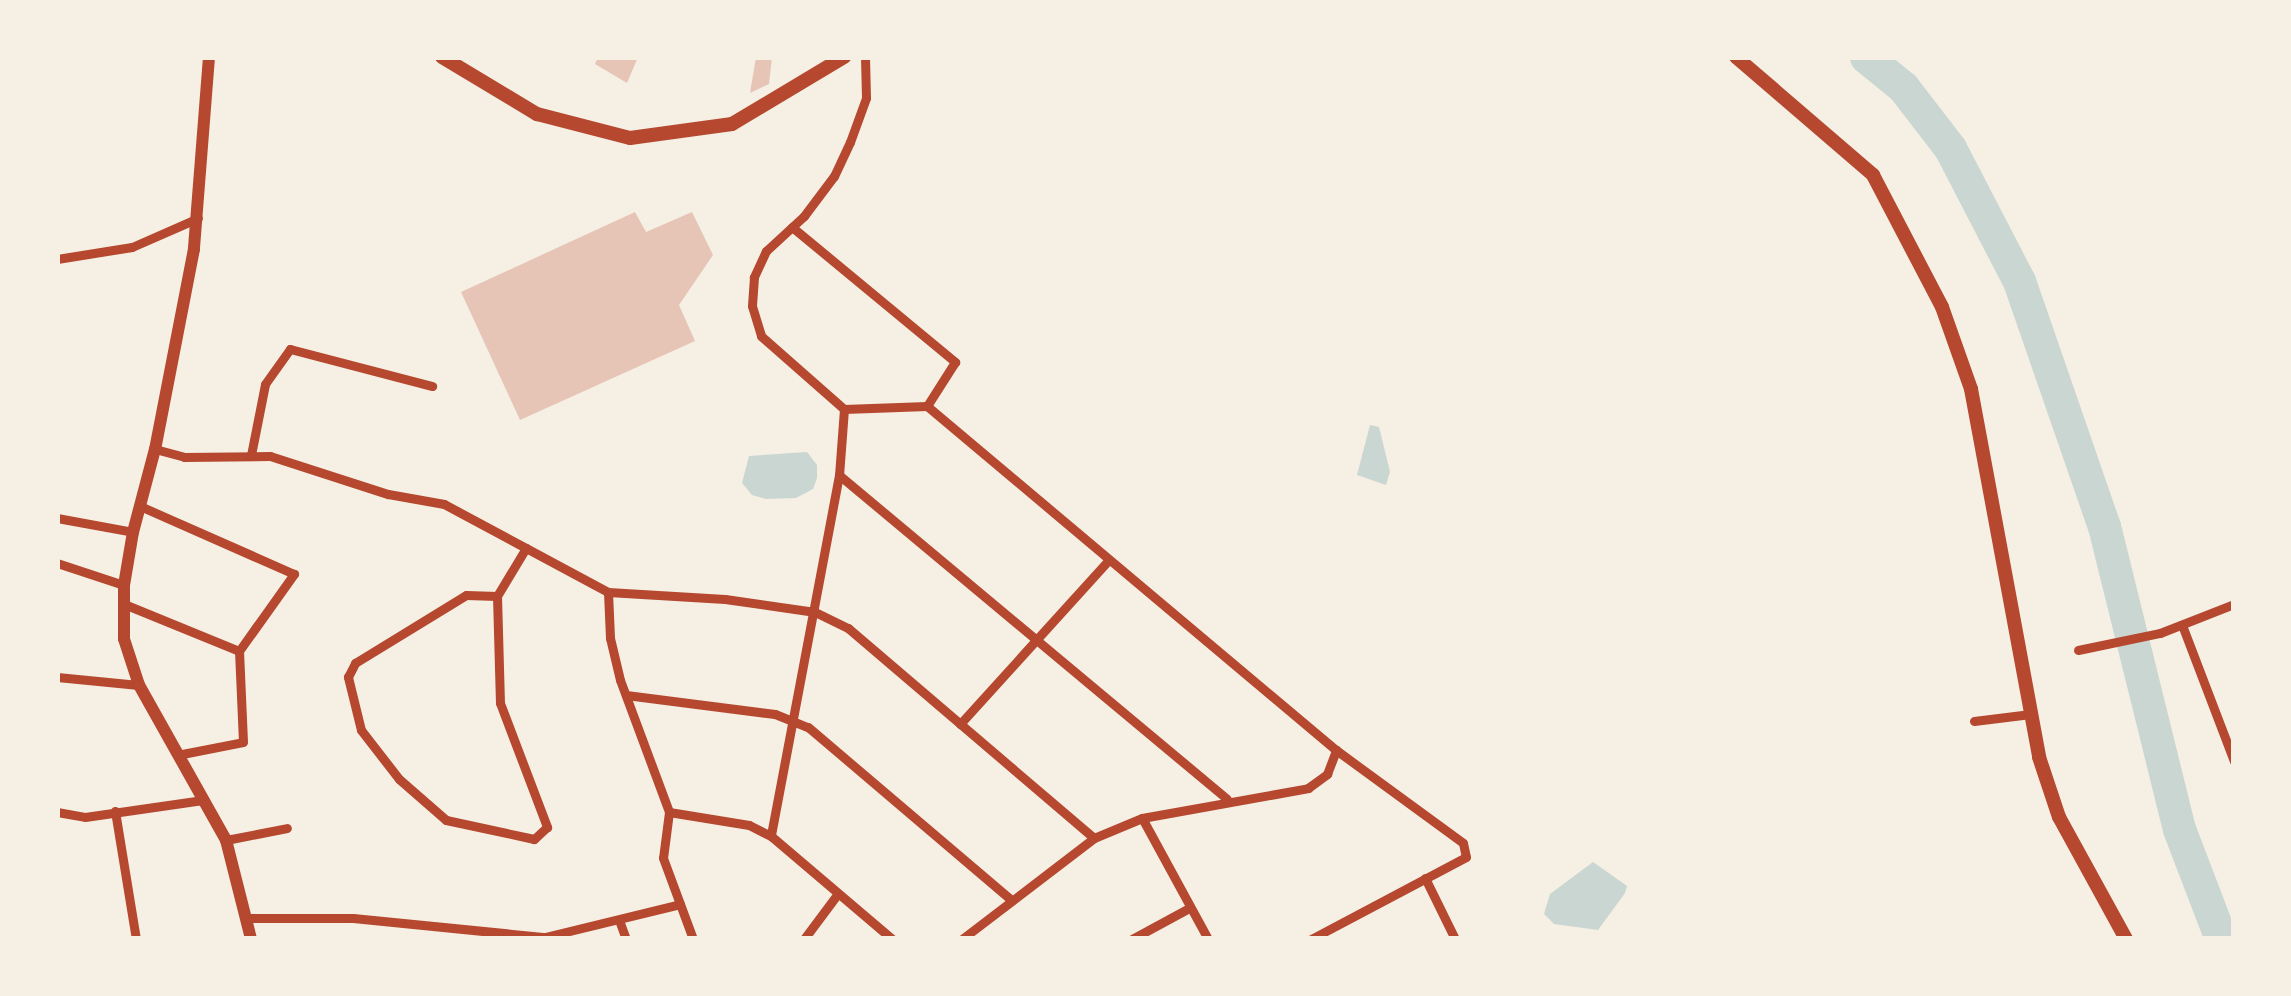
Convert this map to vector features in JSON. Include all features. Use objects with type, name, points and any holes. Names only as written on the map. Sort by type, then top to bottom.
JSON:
[{"type":"highway","points":[[442,57],[537,114],[630,138],[732,124],[844,57]]},
{"type":"highway","points":[[1736,57],[1874,175],[1942,307],[1971,389],[2031,714],[2059,817],[2126,939]]},
{"type":"main road","points":[[209,57],[198,218],[155,449],[133,532],[124,585],[124,639],[140,685],[226,840],[251,939]]},
{"type":"street","points":[[866,57],[866,98],[834,176],[766,251],[754,277],[752,306],[761,336],[844,409],[927,406],[1336,750],[1463,842],[1466,857],[1311,939]]},
{"type":"street","points":[[57,259],[132,247],[198,218]]},
{"type":"street","points":[[792,227],[955,362],[927,406]]},
{"type":"street","points":[[250,455],[265,384],[290,349],[432,386]]},
{"type":"street","points":[[771,836],[815,612],[844,409]]},
{"type":"street","points":[[155,449],[184,457],[250,455],[444,504],[608,592],[815,612],[848,628],[1094,838]]},
{"type":"street","points":[[838,476],[1227,799]]},
{"type":"street","points":[[140,506],[294,574],[239,652],[243,742],[177,755]]},
{"type":"street","points":[[57,518],[133,532]]},
{"type":"street","points":[[497,596],[466,595],[355,663],[348,677],[361,730],[379,758],[446,820],[534,839],[547,827],[500,703],[497,596],[526,548]]},
{"type":"street","points":[[960,724],[1108,561]]},
{"type":"street","points":[[57,563],[124,585]]},
{"type":"street","points":[[608,592],[610,638],[669,812],[663,858],[692,939]]},
{"type":"street","points":[[124,604],[239,652]]},
{"type":"street","points":[[2078,650],[2160,633],[2234,604]]},
{"type":"street","points":[[2182,625],[2234,761]]},
{"type":"street","points":[[57,677],[140,685]]},
{"type":"street","points":[[626,695],[796,722],[1011,900]]},
{"type":"street","points":[[1974,721],[2031,714]]},
{"type":"street","points":[[962,939],[1094,838],[1142,818],[1308,788],[1327,775],[1336,750]]},
{"type":"street","points":[[57,812],[85,817],[203,800]]},
{"type":"street","points":[[115,811],[136,939]]},
{"type":"street","points":[[669,812],[748,825],[771,836],[892,939]]},
{"type":"street","points":[[1142,818],[1208,939]]},
{"type":"street","points":[[226,840],[286,828]]},
{"type":"street","points":[[1425,878],[1455,939]]},
{"type":"street","points":[[804,939],[836,896]]},
{"type":"street","points":[[248,918],[353,918],[545,937],[680,904]]},
{"type":"street","points":[[1132,939],[1189,908]]},
{"type":"street","points":[[620,920],[626,939]]},
{"type":"shaded area","points":[[1370,425],[1379,427],[1390,472],[1386,485],[1357,475]]},
{"type":"shaded area","points":[[807,452],[817,465],[817,478],[813,489],[796,498],[766,499],[752,495],[742,483],[749,456]]},
{"type":"shaded area","points":[[1593,862],[1627,886],[1625,893],[1598,930],[1554,924],[1544,914],[1550,894]]},
{"type":"building","points":[[598,57],[638,57],[627,83],[595,64]]},
{"type":"building","points":[[756,57],[772,57],[769,84],[750,93]]},
{"type":"building","points":[[635,212],[646,232],[692,212],[713,255],[679,305],[695,341],[520,420],[461,292]]},
{"type":"waterway","points":[[1866,57],[1903,87],[1950,148],[2019,281],[2104,526],[2179,829],[2221,939]]}]
